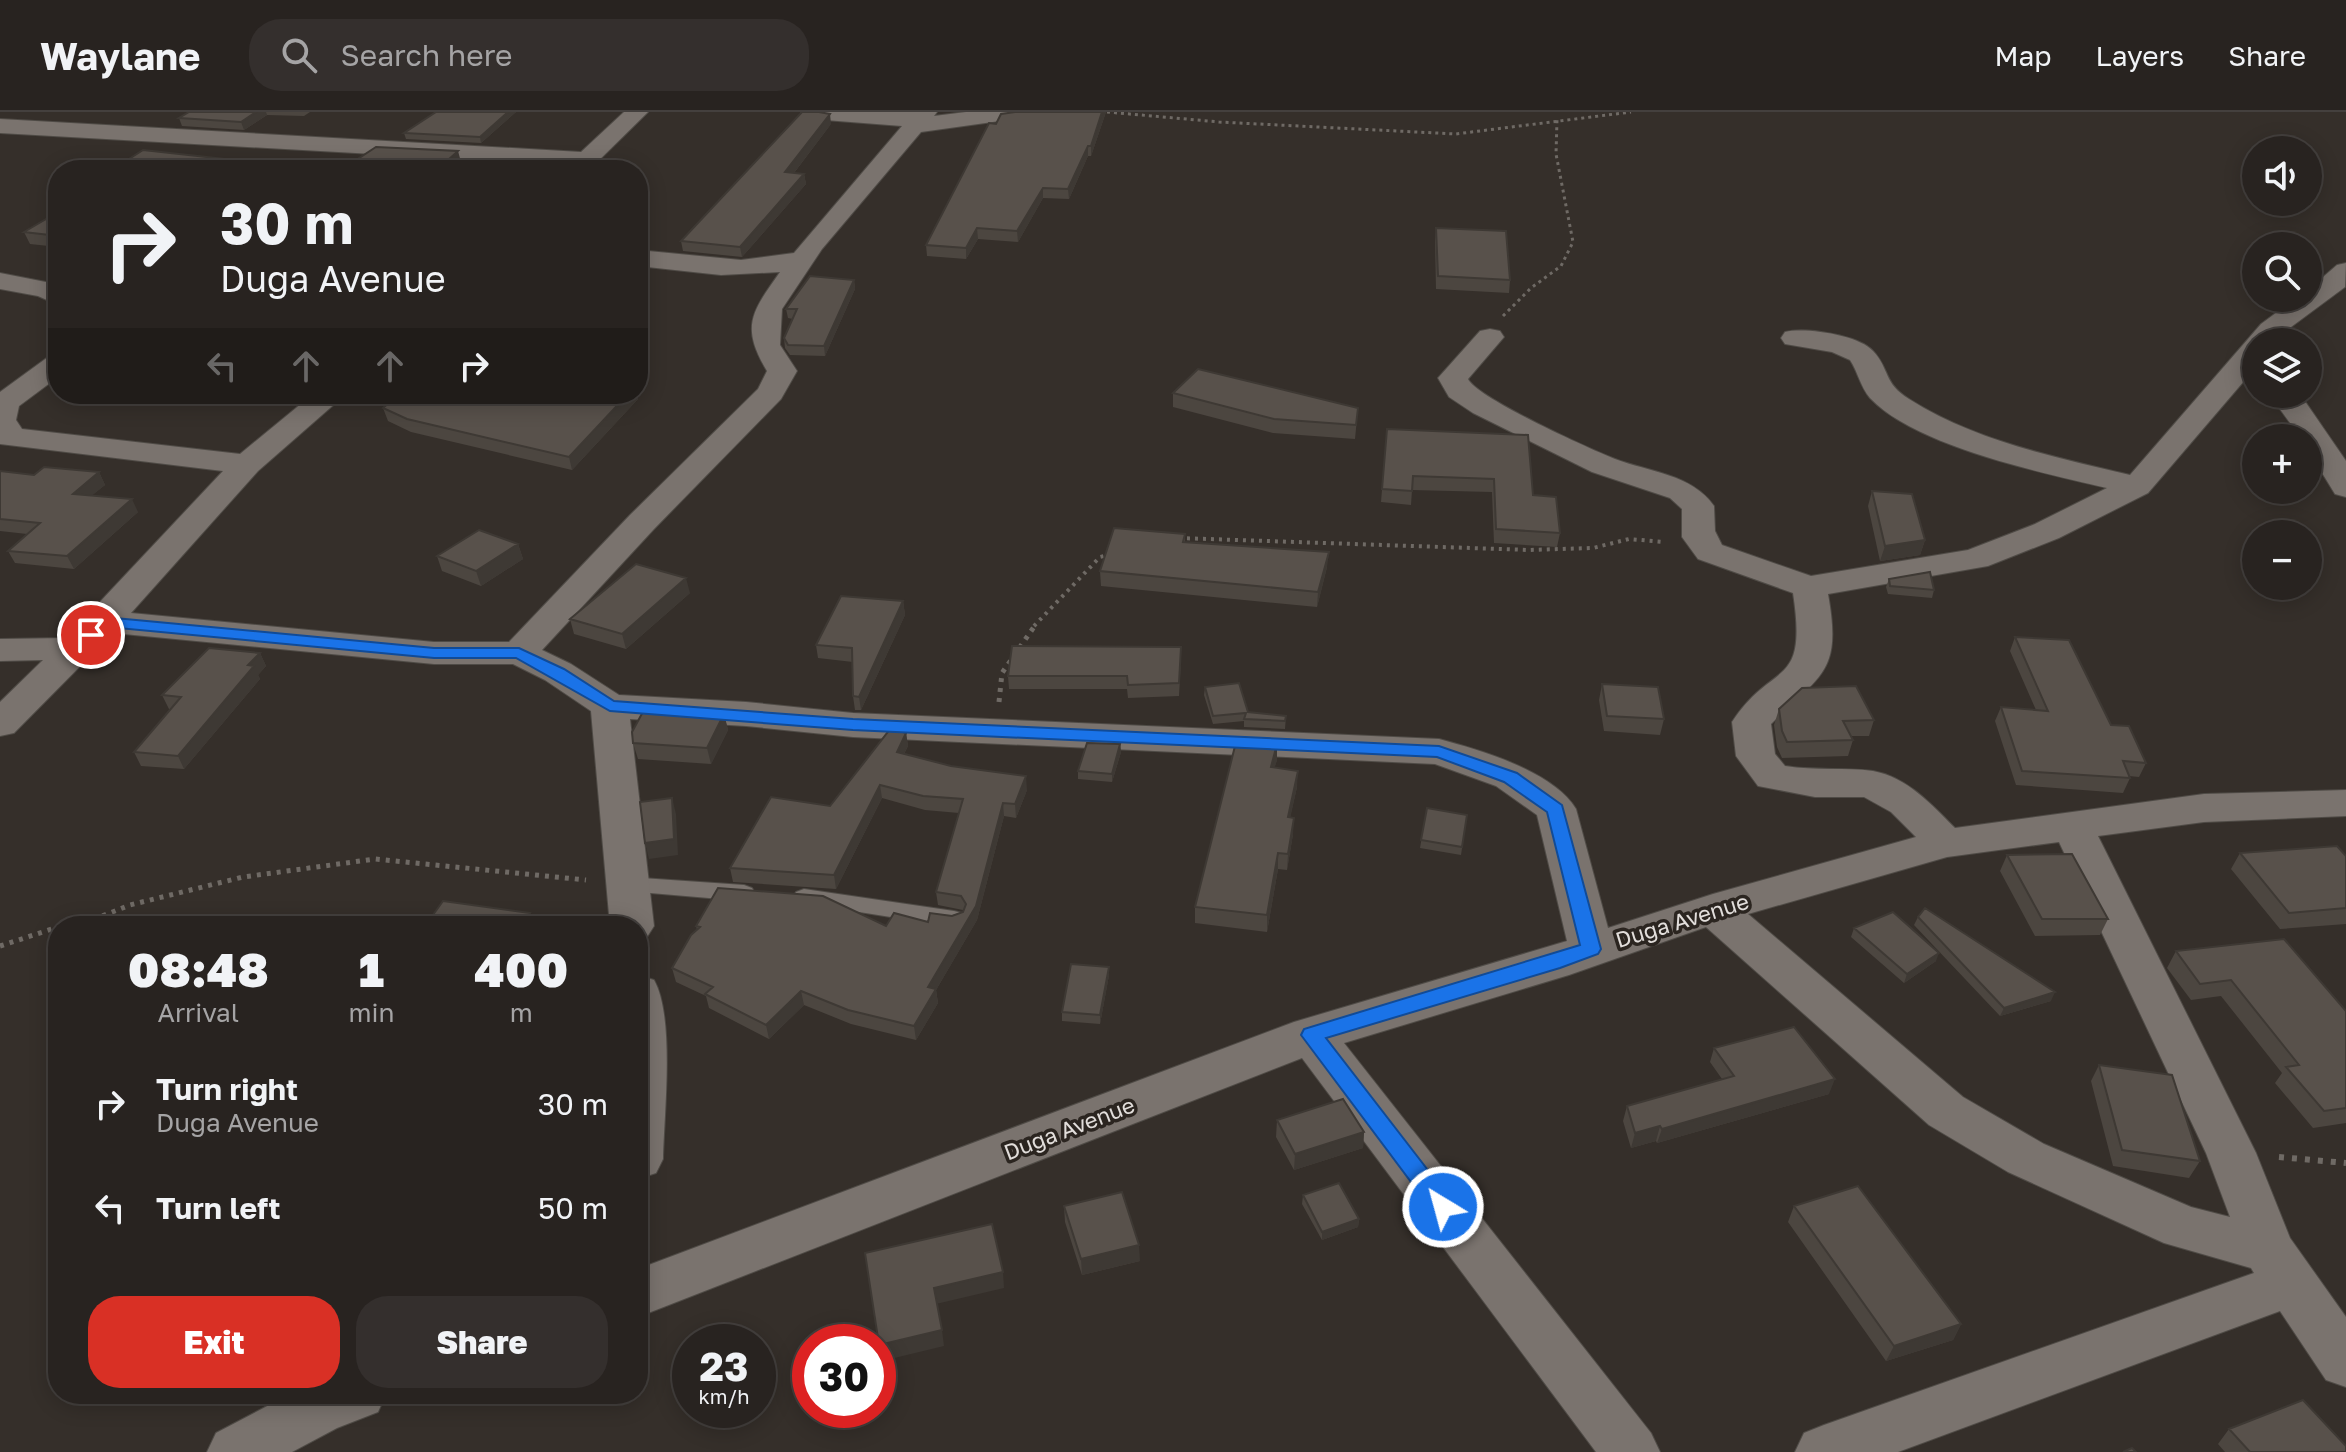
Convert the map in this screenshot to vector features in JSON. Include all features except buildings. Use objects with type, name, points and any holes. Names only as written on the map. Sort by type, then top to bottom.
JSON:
[{"type":"street","points":[[585,160],[637,112]]},
{"type":"street","points":[[812,112],[919,120],[1014,112]]},
{"type":"street","points":[[519,653],[642,522],[771,393],[782,371],[766,345],[768,309],[802,259],[919,120]]},
{"type":"street","points":[[0,126],[512,160]]},
{"type":"street","points":[[316,160],[335,147]]},
{"type":"street","points":[[648,259],[748,269],[774,268],[802,259]]},
{"type":"street","points":[[2272,328],[2334,284],[2346,271]]},
{"type":"street","points":[[0,281],[48,291]]},
{"type":"street","points":[[1490,337],[1453,378],[1459,391],[1603,465],[1681,491],[1698,506],[1698,535],[1701,544],[1710,552],[1809,587],[1976,559],[2047,531],[2137,486],[2242,365]]},
{"type":"street","points":[[1795,338],[1835,345],[1858,353],[1869,366],[1874,383],[1891,400],[1932,424],[2022,458],[2137,486]]},
{"type":"street","points":[[48,370],[5,402],[1,420],[6,437],[247,464]]},
{"type":"street","points":[[0,724],[78,649],[247,464],[319,404]]},
{"type":"street","points":[[2295,408],[2346,487]]},
{"type":"street","points":[[1809,587],[1817,646],[1805,674],[1770,701],[1751,722],[1756,756],[1772,777],[1815,784],[1871,784],[1905,802],[1946,843]]},
{"type":"street","points":[[104,621],[434,653],[519,653],[558,672],[610,706],[853,725],[1439,752],[1510,777],[1556,809],[1591,949]]},
{"type":"street","points":[[0,650],[78,649]]},
{"type":"street","points":[[610,706],[631,916]]},
{"type":"street","name":"Duga Avenue","points":[[648,1289],[1311,1035],[1553,963],[1713,909],[1946,843],[2204,808],[2346,803]]},
{"type":"street","points":[[2072,826],[2231,1153],[2279,1267],[2346,1362]]},
{"type":"street","points":[[1713,909],[1946,1111],[2026,1158],[2279,1267]]},
{"type":"street","points":[[1311,1035],[1631,1452]]},
{"type":"street","points":[[1824,1452],[2279,1267]]},
{"type":"street","points":[[257,1447],[330,1404]]},
{"type":"lane","points":[[627,884],[836,900],[954,919]]},
{"type":"path","points":[[1107,112],[1206,122],[1442,133],[1631,112]]},
{"type":"path","points":[[1490,337],[1508,309],[1561,266],[1573,242],[1556,154],[1557,120]]},
{"type":"path","points":[[1174,538],[1529,550],[1593,548],[1629,539],[1701,544]]},
{"type":"path","points":[[995,732],[1002,673],[1040,618],[1100,557],[1115,552]]},
{"type":"path","points":[[102,916],[130,905],[243,877],[375,859],[627,884]]},
{"type":"path","points":[[0,946],[48,930]]},
{"type":"path","points":[[2231,1153],[2346,1163]]},
{"type":"route","points":[[91,635],[104,621],[434,653],[519,653],[558,672],[610,706],[746,714],[853,725],[1439,752],[1510,777],[1556,809],[1591,949],[1311,1035],[1443,1207]]}]
